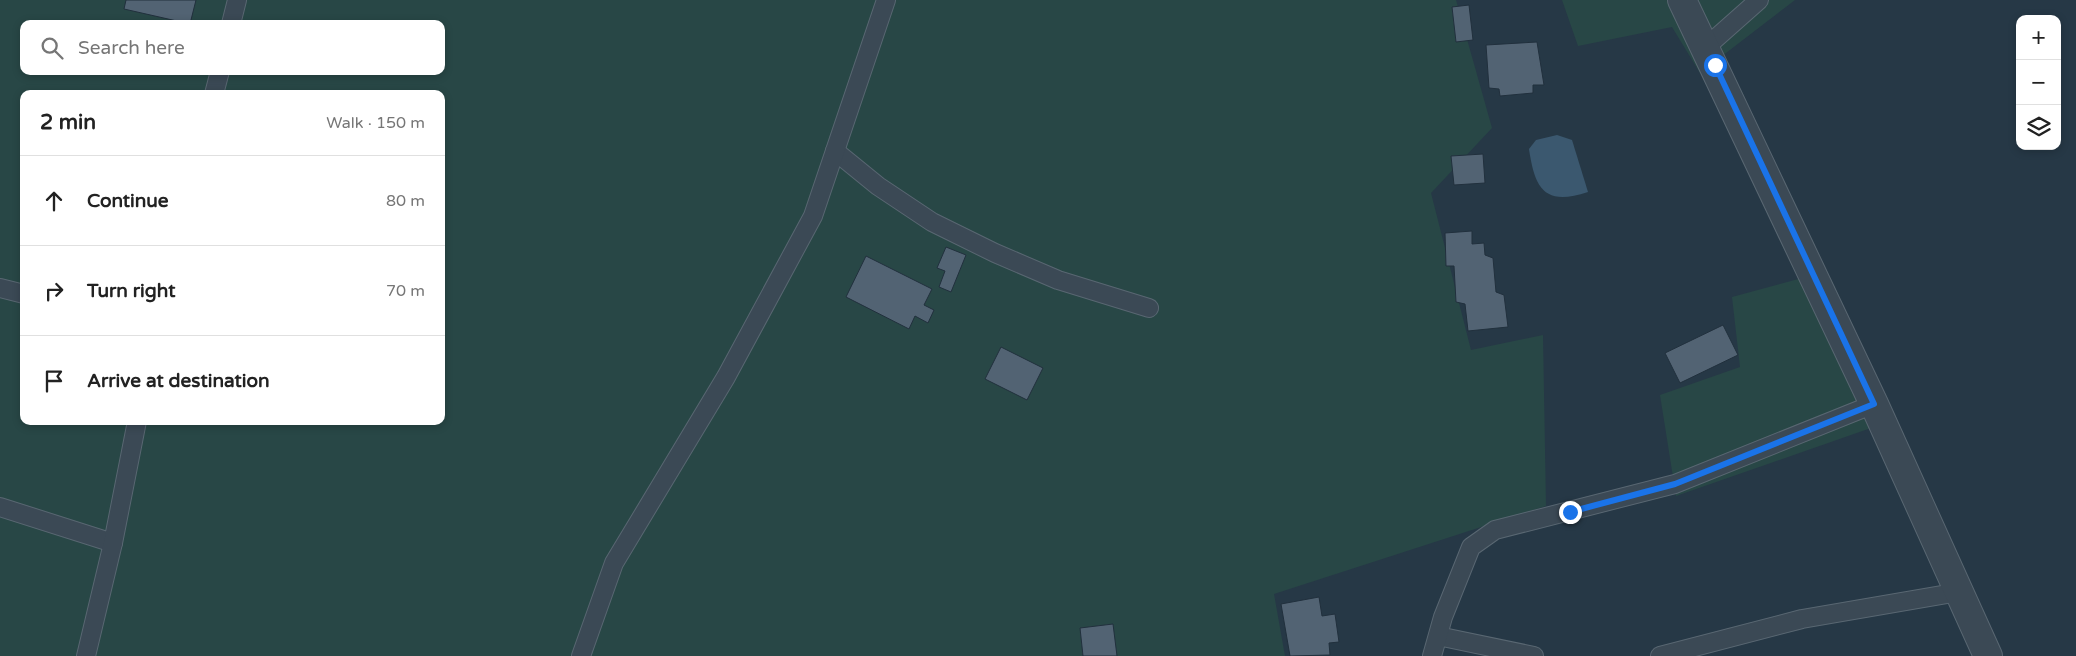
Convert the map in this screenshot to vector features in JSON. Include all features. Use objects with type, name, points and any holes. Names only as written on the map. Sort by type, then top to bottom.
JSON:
[{"type":"street","points":[[1682,0],[1706,47],[1874,404],[1988,656]]},
{"type":"lane","points":[[233,20],[237,0]]},
{"type":"lane","points":[[581,656],[614,563],[726,377],[808,225],[886,0]]},
{"type":"lane","points":[[1706,47],[1759,0]]},
{"type":"lane","points":[[215,90],[219,75]]},
{"type":"lane","points":[[835,151],[878,186],[948,230],[1058,280],[1149,308]]},
{"type":"lane","points":[[0,288],[20,293]]},
{"type":"lane","points":[[1432,656],[1471,547],[1495,530],[1675,484],[1874,404]]},
{"type":"lane","points":[[86,656],[113,543],[137,425]]},
{"type":"lane","points":[[0,507],[113,543]]},
{"type":"lane","points":[[1660,656],[1802,619],[1959,592]]},
{"type":"lane","points":[[1438,636],[1534,656]]},
{"type":"green space","points":[[0,0],[1456,0],[1492,128],[1431,193],[1471,350],[1543,335],[1546,506],[1274,594],[1285,656],[0,656]]},
{"type":"green space","points":[[1562,0],[1795,0],[1700,73],[1672,27],[1578,46]]},
{"type":"green space","points":[[1802,278],[1871,428],[1676,496],[1660,395],[1740,367],[1732,297]]},
{"type":"water","points":[[1557,135],[1572,140],[1588,192],[1561,197],[1545,191],[1539,184],[1531,163],[1529,149],[1536,140]]},
{"type":"building","points":[[126,0],[196,0],[191,20],[172,20],[124,9]]},
{"type":"building","points":[[1469,5],[1473,40],[1456,42],[1452,7]]},
{"type":"building","points":[[1537,42],[1544,85],[1533,85],[1533,93],[1500,96],[1499,89],[1489,88],[1486,45]]},
{"type":"building","points":[[1483,154],[1485,183],[1454,185],[1451,156]]},
{"type":"building","points":[[1472,231],[1472,244],[1484,243],[1485,255],[1493,258],[1496,292],[1504,295],[1508,327],[1468,331],[1465,304],[1456,302],[1454,266],[1446,266],[1445,233]]},
{"type":"building","points":[[946,247],[966,255],[951,292],[939,287],[945,271],[937,268]]},
{"type":"building","points":[[866,256],[932,289],[924,305],[934,310],[928,323],[915,316],[909,329],[846,297]]},
{"type":"building","points":[[1723,325],[1738,355],[1680,383],[1665,353]]},
{"type":"building","points":[[1001,347],[1043,368],[1027,400],[985,379]]},
{"type":"building","points":[[1319,597],[1322,616],[1335,614],[1339,642],[1329,643],[1330,655],[1290,656],[1281,604]]},
{"type":"building","points":[[1113,624],[1117,656],[1083,656],[1080,628]]},
{"type":"route","points":[[1570,512],[1675,484],[1874,404],[1715,65]]}]
